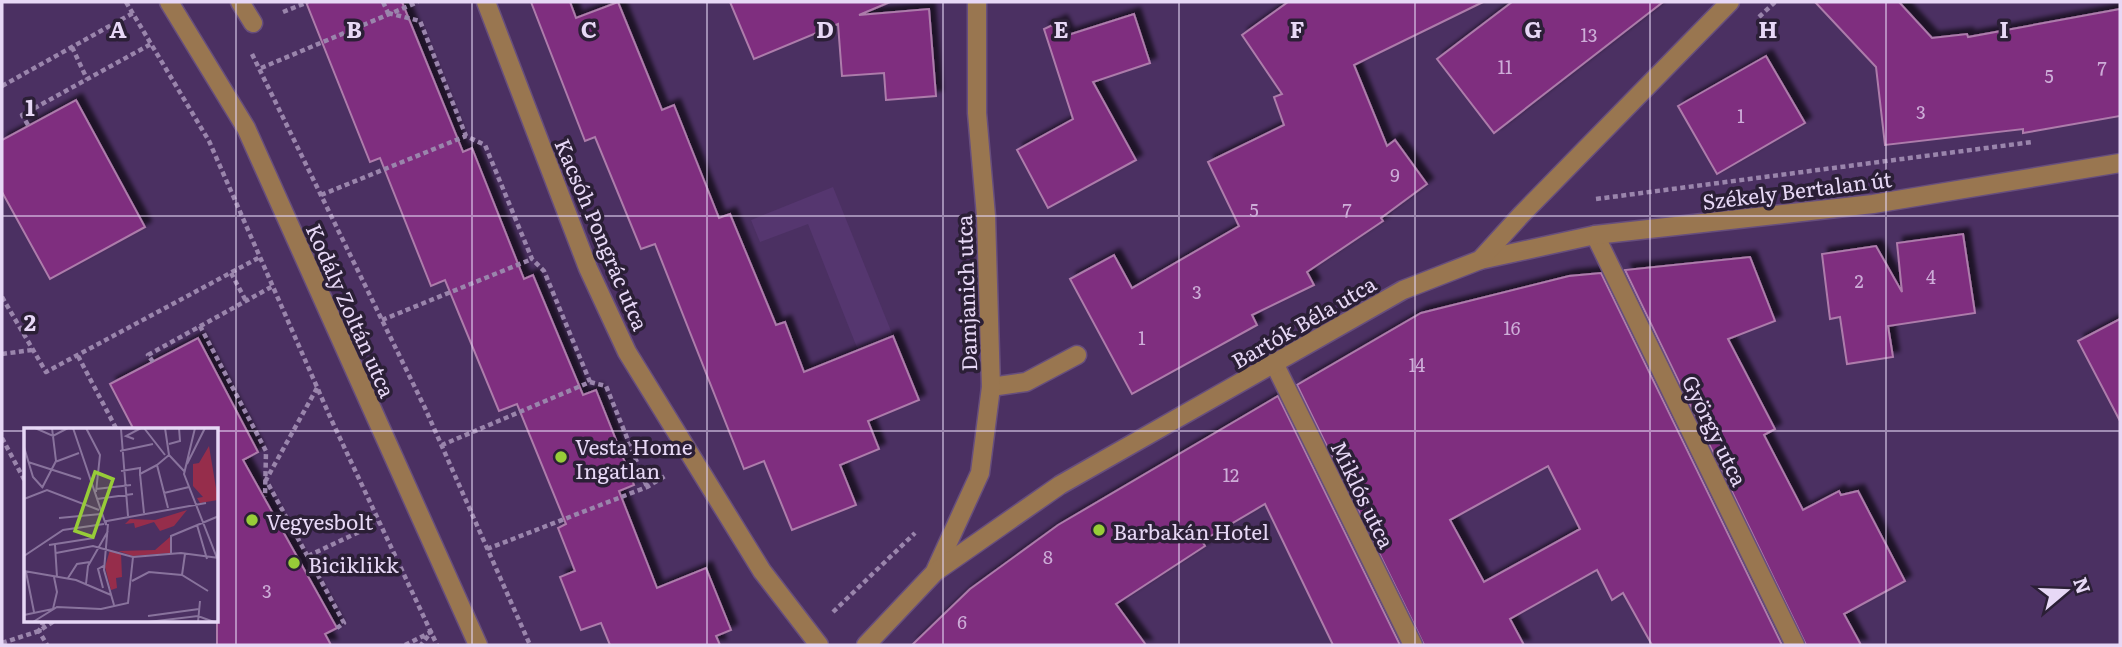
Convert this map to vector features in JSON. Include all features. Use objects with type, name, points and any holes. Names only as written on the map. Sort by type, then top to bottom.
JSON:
[{"type":"street","name":"Kodály Zoltán utca","points":[[169,2],[246,128],[478,645]]},
{"type":"street","points":[[240,2],[253,23]]},
{"type":"street","name":"Kacsóh Pongrác utca","points":[[486,2],[588,268],[627,352],[762,571],[815,639]]},
{"type":"street","name":"Damjanich utca","points":[[935,572],[980,473],[991,387],[986,216],[977,113],[977,2]]},
{"type":"street","name":"Bartók Béla utca","points":[[866,645],[935,572],[1060,485],[1403,290],[1480,260],[1730,2]]},
{"type":"street","name":"Székely Bertalan út","points":[[1480,260],[1595,235],[1873,204],[2120,163]]},
{"type":"street","name":"György utca","points":[[1595,235],[1796,645]]},
{"type":"street","points":[[991,387],[1026,382],[1077,355]]},
{"type":"street","name":"Miklós utca","points":[[1274,363],[1413,645]]},
{"type":"path","points":[[126,2],[209,141],[378,523],[437,645]]},
{"type":"path","points":[[383,2],[388,13]]},
{"type":"path","points":[[261,68],[418,2]]},
{"type":"path","points":[[2,86],[133,13]]},
{"type":"path","points":[[388,13],[419,21],[466,136],[485,145],[532,259],[544,271],[590,382]]},
{"type":"path","points":[[28,125],[22,115],[151,44]]},
{"type":"path","points":[[247,46],[261,68],[442,445],[530,645]]},
{"type":"path","points":[[72,47],[87,79]]},
{"type":"path","points":[[321,195],[466,136]]},
{"type":"path","points":[[2,297],[46,372],[260,257]]},
{"type":"path","points":[[382,320],[532,259]]},
{"type":"path","points":[[230,273],[246,301]]},
{"type":"path","points":[[152,362],[148,355],[273,286]]},
{"type":"path","points":[[200,326],[266,451],[265,497]]},
{"type":"path","points":[[2,354],[32,350]]},
{"type":"path","points":[[78,356],[116,428]]},
{"type":"path","points":[[442,445],[590,382],[606,386],[647,487]]},
{"type":"path","points":[[267,480],[317,388]]},
{"type":"path","points":[[2,438],[24,479]]},
{"type":"path","points":[[487,549],[662,479]]},
{"type":"path","points":[[267,480],[344,623],[337,628]]},
{"type":"path","points":[[308,556],[378,523]]},
{"type":"path","points":[[815,639],[919,529]]},
{"type":"path","points":[[39,631],[44,622]]},
{"type":"path","points":[[2,643],[39,631],[52,622]]},
{"type":"path","points":[[39,631],[47,645]]},
{"type":"path","points":[[405,645],[431,632]]},
{"type":"path","points":[[421,645],[431,632]]},
{"type":"shaded area","points":[[833,187],[893,336],[858,350],[808,224],[760,242],[751,220]]},
{"type":"building","points":[[306,2],[402,2],[463,152],[472,148],[524,279],[533,275],[583,395],[596,390],[634,485],[619,491],[657,588],[706,568],[731,630],[716,636],[720,645],[610,645],[601,623],[581,630],[560,577],[575,571],[558,528],[566,524],[517,404],[499,411],[445,280],[431,286],[380,158],[370,162]]},
{"type":"building","points":[[531,2],[570,2],[576,18],[618,2],[662,110],[674,105],[719,218],[730,214],[776,325],[785,322],[804,372],[893,336],[919,400],[868,421],[879,449],[840,465],[856,505],[792,530],[764,461],[744,469],[655,244],[641,249],[595,137],[585,141]]},
{"type":"building","points":[[730,2],[890,2],[859,15],[929,9],[936,96],[886,100],[884,73],[842,76],[838,24],[754,59]]},
{"type":"building","points":[[1288,2],[1483,2],[1354,65],[1387,146],[1395,140],[1427,184],[1381,218],[1383,221],[1307,272],[1314,285],[1252,315],[1257,325],[1132,394],[1070,279],[1114,255],[1132,288],[1239,226],[1208,162],[1284,125],[1274,97],[1282,94],[1242,35]]},
{"type":"building","points":[[1512,2],[1663,2],[1494,133],[1437,59]]},
{"type":"building","points":[[1815,2],[1899,2],[1932,38],[1967,34],[1968,37],[2120,9],[2120,116],[2023,133],[2023,129],[1885,145],[1876,67]]},
{"type":"building","points":[[1134,14],[1150,63],[1093,82],[1136,160],[1048,208],[1017,150],[1073,119],[1044,29],[1061,21],[1068,35]]},
{"type":"building","points":[[1766,56],[1805,123],[1717,174],[1678,106]]},
{"type":"building","points":[[76,100],[145,227],[50,279],[2,192],[2,140]]},
{"type":"building","points":[[1963,234],[1975,313],[1888,326],[1893,357],[1847,364],[1840,317],[1830,319],[1822,254],[1876,246],[1902,292],[1897,243]]},
{"type":"building","points":[[1750,257],[1775,321],[1728,339],[1775,429],[1764,435],[1803,510],[1839,491],[1841,495],[1858,491],[1905,581],[1844,614],[1861,645],[1806,645],[1625,270]]},
{"type":"building","points":[[1601,273],[1782,645],[1652,645],[1623,593],[1612,600],[1597,570],[1510,619],[1524,645],[1424,645],[1297,385],[1421,313],[1569,276]],"holes":[[[1548,466],[1580,529],[1484,582],[1450,520]]]},
{"type":"building","points":[[2120,319],[2120,421],[2078,341]]},
{"type":"building","points":[[198,338],[258,452],[243,460],[337,628],[325,634],[331,645],[217,645],[219,428],[133,428],[110,384]]},
{"type":"building","points":[[1278,396],[1400,645],[1333,645],[1265,504],[1202,541],[1205,546],[1116,604],[1146,645],[912,645],[970,589],[1058,525]]},
{"type":"place","name":"Vesta Home Ingatlan","points":[[561,457]]},
{"type":"place","name":"Vegyesbolt","points":[[252,520]]},
{"type":"place","name":"Barbakán Hotel","points":[[1099,530]]},
{"type":"place","name":"Biciklikk","points":[[294,563]]}]
